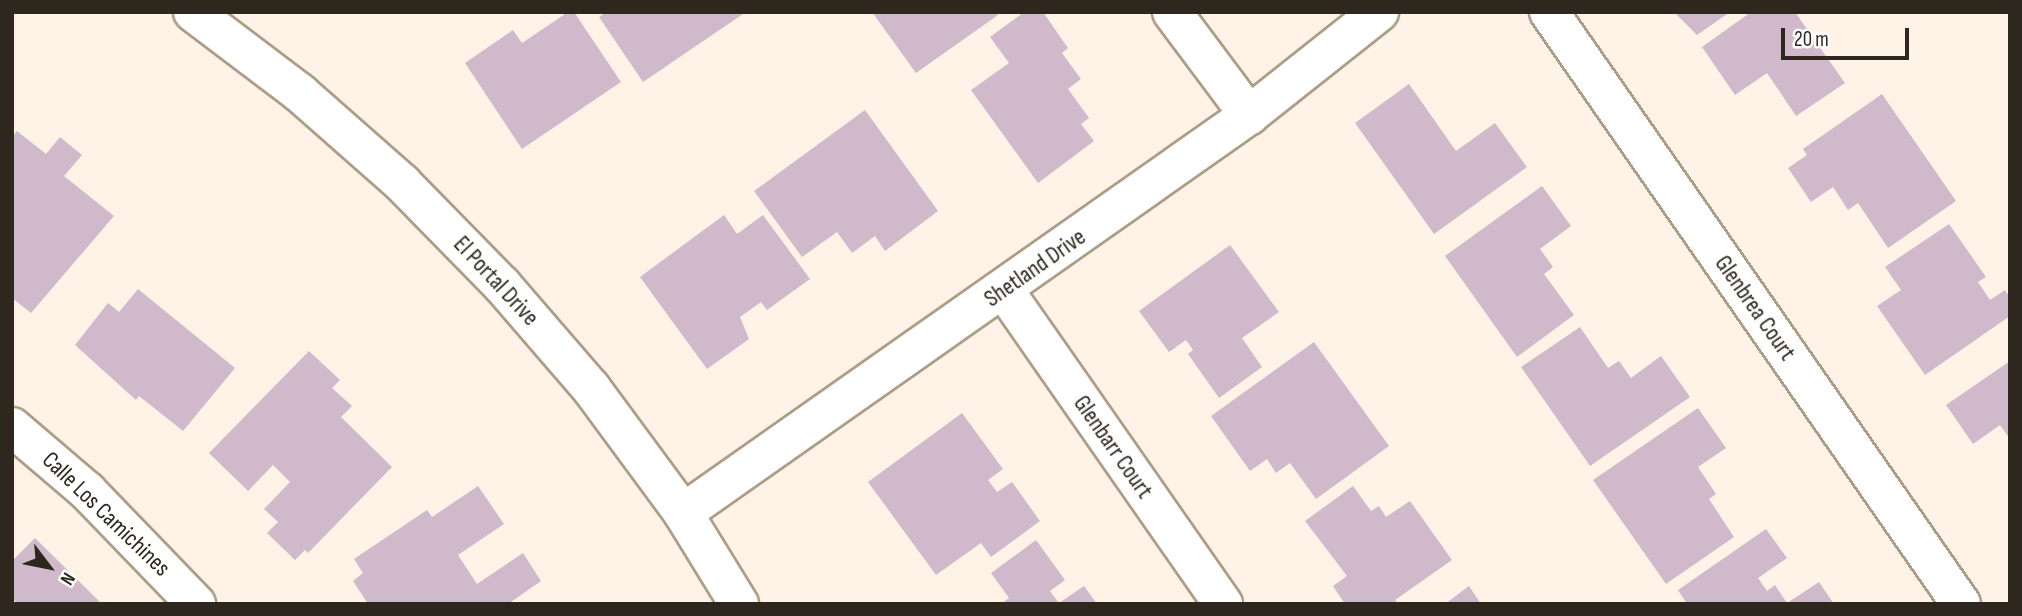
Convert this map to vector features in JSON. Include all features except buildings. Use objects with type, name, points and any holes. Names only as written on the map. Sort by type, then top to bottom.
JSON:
[{"type":"street","name":"El Portal Drive","points":[[193,12],[300,93],[402,183],[502,285],[591,388],[683,513],[739,604]]},
{"type":"street","points":[[1172,12],[1249,116]]},
{"type":"street","name":"Shetland Drive","points":[[683,513],[1249,116],[1380,12]]},
{"type":"street","name":"Glenbrea Court","points":[[1549,12],[1961,604]]},
{"type":"street","name":"Glenbarr Court","points":[[1004,290],[1223,604]]},
{"type":"street","name":"Calle Los Camichines","points":[[12,427],[87,491],[196,604]]}]
